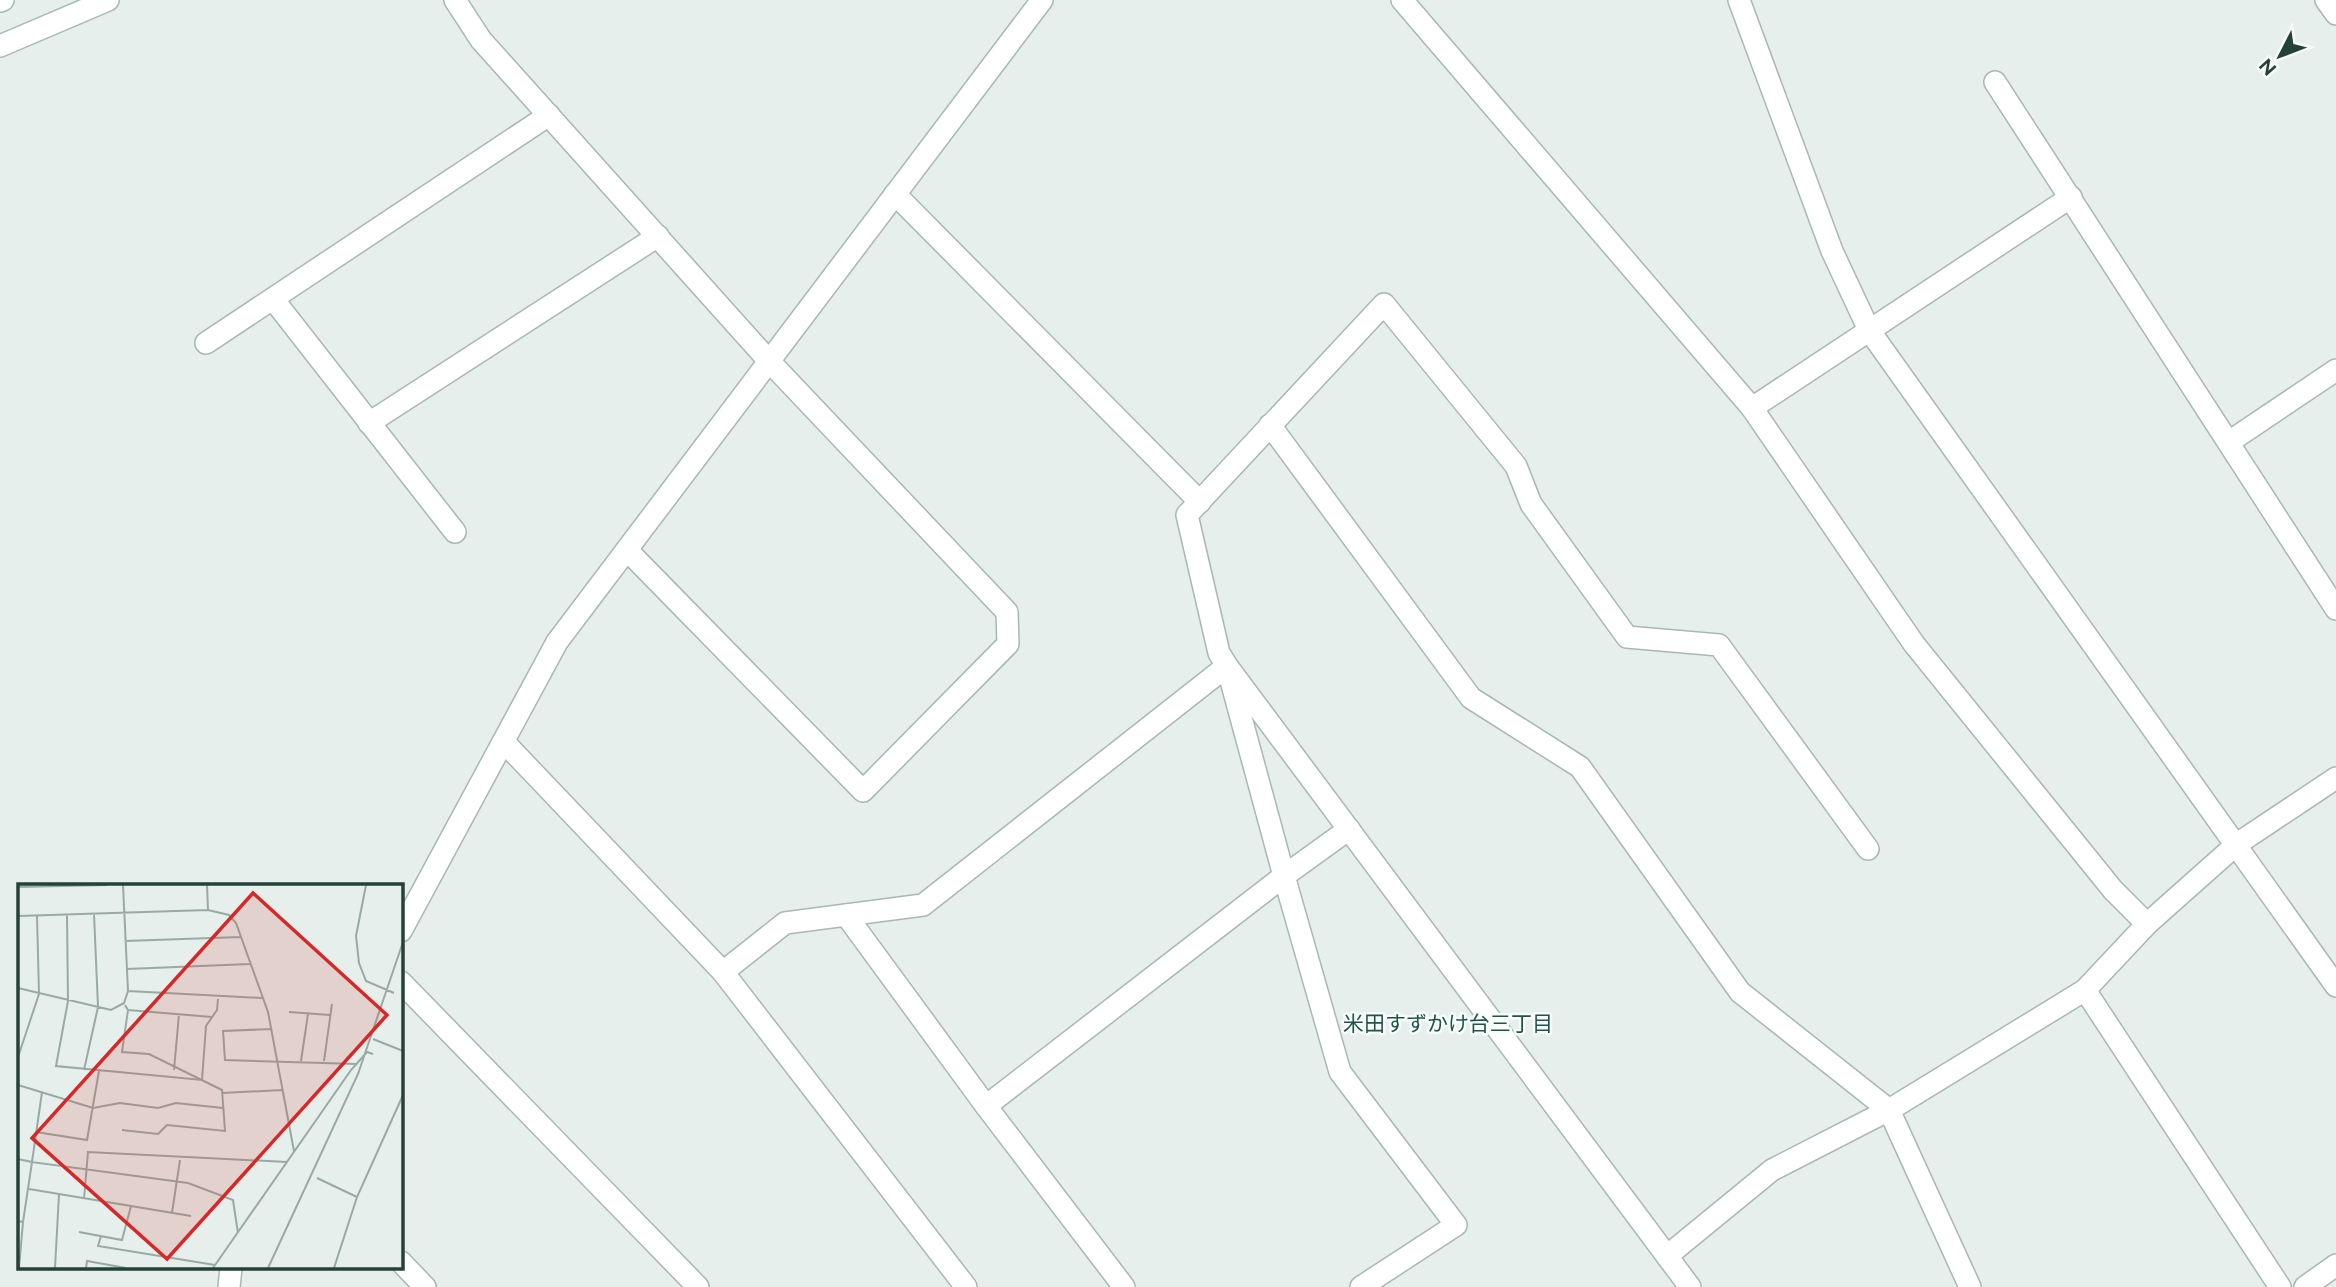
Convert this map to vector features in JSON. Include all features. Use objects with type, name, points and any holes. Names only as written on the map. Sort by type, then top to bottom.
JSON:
[{"type":"street","points":[[0,46],[108,0]]},
{"type":"street","points":[[455,0],[481,40],[769,360],[1007,612],[1008,644],[863,791],[627,550]]},
{"type":"street","points":[[402,928],[557,642],[1042,0]]},
{"type":"street","points":[[1402,0],[1752,408],[1914,644],[2113,890],[2147,924]]},
{"type":"street","points":[[1739,0],[1832,251],[1869,330],[2336,986]]},
{"type":"street","points":[[2326,0],[2336,14]]},
{"type":"street","points":[[1995,82],[2336,609]]},
{"type":"street","points":[[206,343],[549,115]]},
{"type":"street","points":[[895,194],[1199,502]]},
{"type":"street","points":[[1752,408],[2071,197]]},
{"type":"street","points":[[369,423],[658,236]]},
{"type":"street","points":[[273,299],[455,532]]},
{"type":"street","points":[[1690,1287],[1227,666],[1219,653],[1187,515],[1384,304],[1516,466],[1531,504],[1627,637],[1719,645],[1868,849]]},
{"type":"street","points":[[2229,442],[2336,370]]},
{"type":"street","points":[[1270,425],[1471,698],[1580,766],[1740,992],[1889,1110],[1970,1287]]},
{"type":"street","points":[[1227,666],[1283,876],[1340,1072],[1456,1225],[1361,1287]]},
{"type":"street","points":[[723,972],[785,923],[923,905],[1227,666]]},
{"type":"street","points":[[504,742],[723,972],[966,1287]]},
{"type":"street","points":[[1667,1256],[1772,1170],[1889,1110],[2085,990],[2147,924],[2237,844],[2336,778]]},
{"type":"street","points":[[986,1106],[1283,876],[1349,829]]},
{"type":"street","points":[[846,915],[986,1106],[1124,1287]]},
{"type":"street","points":[[402,983],[698,1287]]},
{"type":"street","points":[[2085,990],[2280,1287]]},
{"type":"street","points":[[402,1263],[425,1287]]},
{"type":"street","points":[[2305,1287],[2336,1265]]},
{"type":"district","name":"米田すずかけ台三丁目","points":[[1448,1024]]}]
